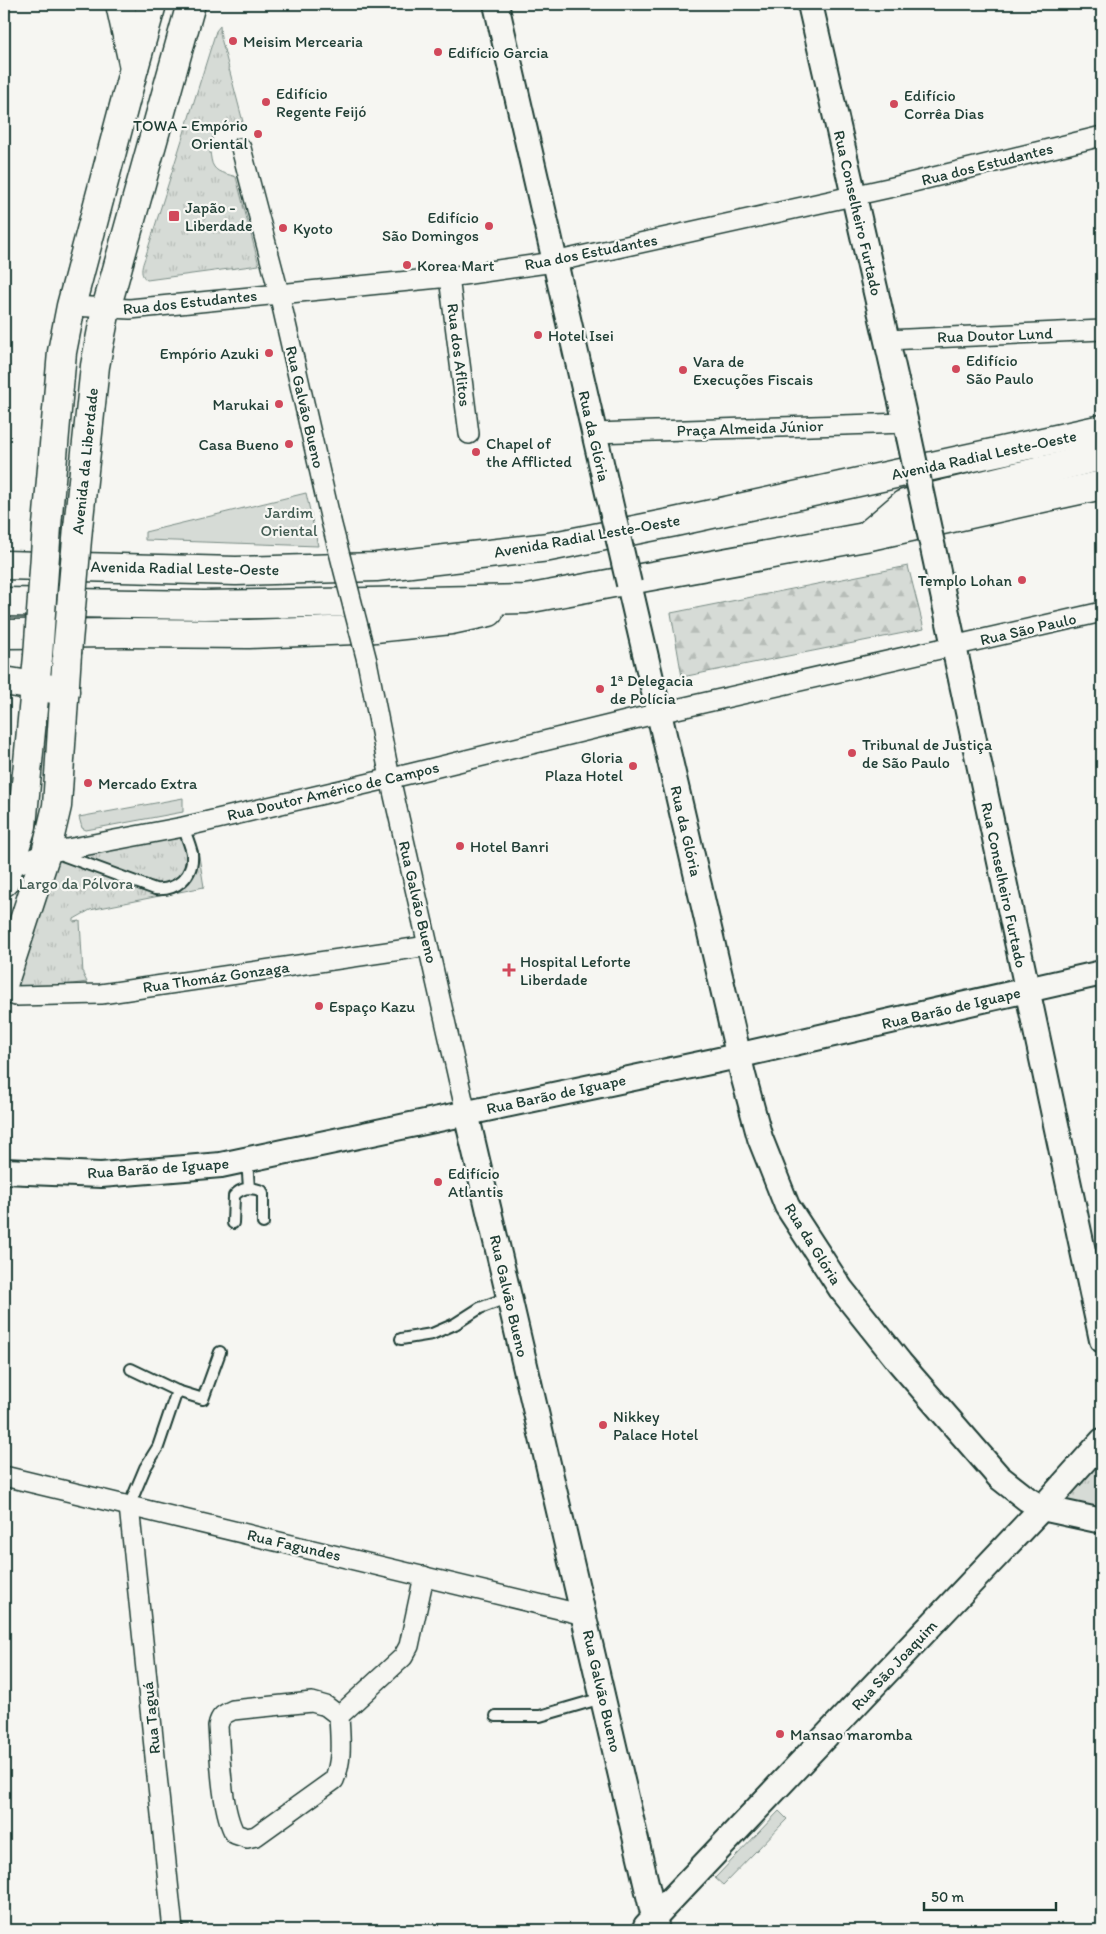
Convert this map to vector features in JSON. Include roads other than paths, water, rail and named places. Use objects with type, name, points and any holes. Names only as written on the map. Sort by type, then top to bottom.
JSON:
[{"type":"main road","points":[[120,4],[134,68]]},
{"type":"main road","name":"Avenida da Liberdade","points":[[6,875],[22,826],[36,686],[62,352],[71,306],[152,4]]},
{"type":"main road","name":"Avenida da Liberdade","points":[[4,982],[52,852],[78,528],[95,366],[106,309],[191,4]]},
{"type":"main road","points":[[949,462],[980,438],[1102,409]]},
{"type":"main road","name":"Avenida Radial Leste-Oeste","points":[[4,565],[236,571],[376,567],[549,547],[675,522],[1102,429]]},
{"type":"main road","points":[[866,537],[904,504],[1102,456]]},
{"type":"main road","name":"Avenida Radial Leste-Oeste","points":[[4,602],[204,604],[526,599],[866,537],[1102,485]]},
{"type":"main road","points":[[4,546],[136,567]]},
{"type":"main road","points":[[4,634],[124,632],[249,634],[356,630],[451,620],[490,612],[526,599]]},
{"type":"main road","points":[[4,681],[64,691]]},
{"type":"street","name":"Rua da Glória","points":[[496,4],[603,476],[739,1056],[760,1138],[787,1206],[841,1288],[900,1364],[999,1477],[1042,1508],[1102,1521]]},
{"type":"street","name":"Rua Conselheiro Furtado","points":[[810,4],[908,430],[1102,1340]]},
{"type":"street","name":"Rua dos Estudantes","points":[[71,306],[130,309],[449,277],[554,262],[854,196],[1102,136]]},
{"type":"street","name":"Rua Galvão Bueno","points":[[241,148],[279,293],[331,521],[367,661],[390,778],[466,1113],[603,1698],[651,1926]]},
{"type":"street","name":"Rua dos Aflitos","points":[[449,277],[469,434]]},
{"type":"street","name":"Rua Doutor Lund","points":[[887,340],[1102,330]]},
{"type":"street","name":"Praça Almeida Júnior","points":[[594,433],[908,430]]},
{"type":"street","name":"Rua São Paulo","points":[[954,646],[1102,612]]},
{"type":"street","points":[[659,713],[954,646]]},
{"type":"street","name":"Rua Doutor Américo de Campos","points":[[6,875],[52,852],[182,827],[659,713]]},
{"type":"street","name":"Rua Thomáz Gonzaga","points":[[4,992],[16,996],[101,994],[428,946]]},
{"type":"street","name":"Rua Barão de Iguape","points":[[4,1171],[101,1175],[221,1165],[739,1056],[1102,974]]},
{"type":"street","name":"Rua São Joaquim","points":[[651,1926],[1042,1508],[1102,1441]]},
{"type":"street","name":"Rua Fagundes","points":[[4,1476],[584,1615]]},
{"type":"street","name":"Rua Taguá","points":[[129,1506],[173,1930]]},
{"type":"street","points":[[339,1716],[403,1657],[409,1646],[424,1576]]},
{"type":"street","points":[[312,1702],[326,1706],[339,1716],[341,1751],[338,1771],[334,1780],[256,1836],[247,1838],[235,1834],[230,1826],[222,1780],[219,1719],[224,1714],[233,1710],[312,1702]]},
{"type":"lane","points":[[52,852],[155,889],[170,888],[185,879],[192,863],[190,847],[182,827]]},
{"type":"lane","points":[[246,1160],[249,1188]]},
{"type":"lane","points":[[233,1223],[234,1196],[240,1190],[249,1188],[262,1191],[263,1223]]},
{"type":"lane","points":[[400,1339],[432,1334],[455,1324],[480,1308],[510,1297]]},
{"type":"lane","points":[[131,1369],[178,1391],[202,1399],[220,1352]]},
{"type":"lane","points":[[129,1506],[145,1468],[158,1447],[178,1391]]},
{"type":"lane","points":[[496,1716],[540,1716],[603,1698]]},
{"type":"place","name":"Meisim Mercearia","points":[[233,41]]},
{"type":"place","name":"Edifício Garcia","points":[[438,52]]},
{"type":"place","name":"Edifício Regente Feijó","points":[[266,102]]},
{"type":"place","name":"Edifício Corrêa Dias","points":[[894,104]]},
{"type":"place","name":"TOWA - Empório Oriental","points":[[258,134]]},
{"type":"place","name":"Japão - Liberdade","points":[[174,216]]},
{"type":"place","name":"Edifício São Domingos","points":[[489,226]]},
{"type":"place","name":"Kyoto","points":[[283,228]]},
{"type":"place","name":"Korea Mart","points":[[407,265]]},
{"type":"place","name":"Hotel Isei","points":[[538,335]]},
{"type":"place","name":"Empório Azuki","points":[[269,353]]},
{"type":"place","name":"Edifício São Paulo","points":[[956,369]]},
{"type":"place","name":"Vara de Execuções Fiscais","points":[[683,370]]},
{"type":"place","name":"Marukai","points":[[279,404]]},
{"type":"place","name":"Casa Bueno","points":[[289,444]]},
{"type":"place","name":"Chapel of the Afflicted","points":[[476,452]]},
{"type":"place","name":"Templo Lohan","points":[[1022,580]]},
{"type":"place","name":"1ª Delegacia de Polícia","points":[[600,689]]},
{"type":"place","name":"Tribunal de Justiça de São Paulo","points":[[852,753]]},
{"type":"place","name":"Gloria Plaza Hotel","points":[[633,766]]},
{"type":"place","name":"Mercado Extra","points":[[88,783]]},
{"type":"place","name":"Hotel Banri","points":[[460,846]]},
{"type":"place","name":"Hospital Leforte Liberdade","points":[[509,970]]},
{"type":"place","name":"Espaço Kazu","points":[[319,1006]]},
{"type":"place","name":"Edifício Atlantis","points":[[438,1182]]},
{"type":"place","name":"Nikkey Palace Hotel","points":[[603,1425]]},
{"type":"place","name":"Mansao maromba","points":[[780,1734]]},
{"type":"park label","name":"Jardim Oriental","points":[[289,521]]},
{"type":"park label","name":"Largo da Pólvora","points":[[76,883]]}]
